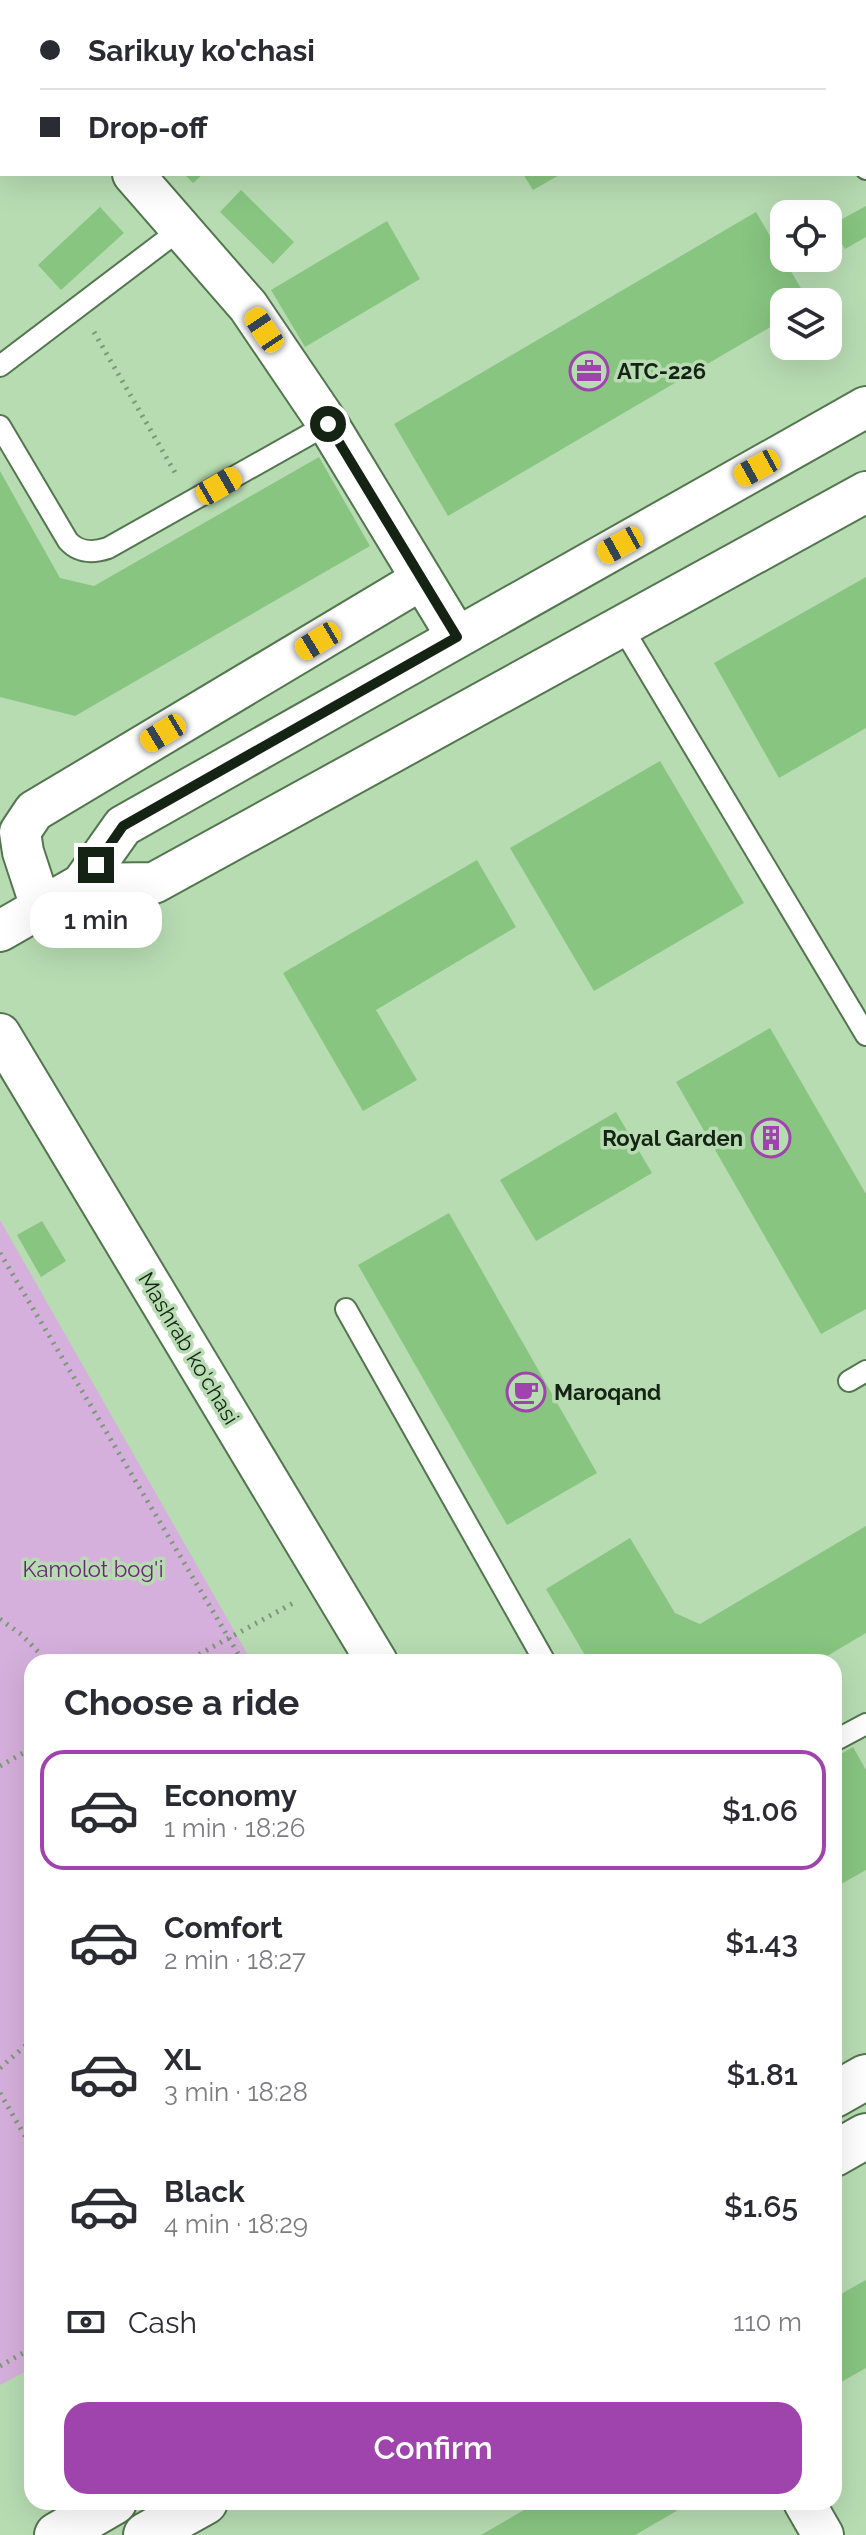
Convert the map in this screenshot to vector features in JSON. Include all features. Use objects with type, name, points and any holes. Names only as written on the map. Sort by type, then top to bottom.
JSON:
[{"type":"main road","points":[[842,2090],[866,2077]]},
{"type":"main road","points":[[842,2150],[866,2136]]},
{"type":"main road","points":[[57,2535],[100,2510]]},
{"type":"main road","points":[[146,2535],[191,2510]]},
{"type":"street","points":[[135,176],[248,306],[328,424],[457,637]]},
{"type":"street","points":[[0,931],[82,884],[123,826],[866,407]]},
{"type":"street","points":[[82,884],[154,883],[866,492]]},
{"type":"street","points":[[41,907],[23,852],[20,832],[34,811],[422,579]]},
{"type":"street","name":"Mashrab ko'chasi","points":[[0,1034],[372,1654]]},
{"type":"street","points":[[809,2510],[823,2535]]},
{"type":"lane","points":[[0,366],[182,228]]},
{"type":"lane","points":[[0,426],[68,541],[75,548],[97,552],[328,424]]},
{"type":"lane","points":[[622,627],[866,1035]]},
{"type":"lane","points":[[346,1309],[540,1654]]},
{"type":"lane","points":[[842,1737],[866,1724]]},
{"type":"path","points":[[79,307],[191,501]]},
{"type":"path","points":[[0,1253],[239,1654]]},
{"type":"path","points":[[199,1654],[330,1583]]},
{"type":"path","points":[[0,1619],[40,1654]]},
{"type":"path","points":[[0,1766],[24,1752]]},
{"type":"path","points":[[0,2068],[24,2047]]},
{"type":"path","points":[[0,2093],[24,2134]]},
{"type":"path","points":[[0,2366],[24,2352]]},
{"type":"green space","name":"Kamolot bog'i","points":[[0,1220],[247,1654],[24,1654],[24,2372],[0,2385]]},
{"type":"building","points":[[186,176],[201,176],[193,183]]},
{"type":"building","points":[[524,176],[558,176],[533,190]]},
{"type":"building","points":[[241,190],[294,242],[273,264],[220,212]]},
{"type":"building","points":[[866,206],[866,237],[845,249],[842,244],[842,219]]},
{"type":"building","points":[[100,207],[124,233],[61,290],[38,265]]},
{"type":"building","name":"АТС-226","points":[[756,212],[770,236],[770,272],[791,272],[801,288],[770,288],[770,327],[448,516],[394,424]]},
{"type":"building","points":[[387,221],[420,279],[305,347],[271,290]]},
{"type":"building","points":[[319,457],[370,546],[75,716],[0,697],[0,471],[60,578],[94,586]]},
{"type":"building","points":[[866,577],[866,728],[779,778],[714,663]]},
{"type":"building","points":[[660,761],[744,903],[594,991],[510,848]]},
{"type":"building","points":[[477,860],[516,927],[376,1010],[417,1080],[363,1111],[283,973]]},
{"type":"building","name":"Royal Garden","points":[[770,1028],[866,1194],[866,1309],[821,1334],[676,1082]]},
{"type":"building","points":[[616,1112],[652,1173],[536,1241],[500,1180]]},
{"type":"building","points":[[449,1213],[597,1473],[507,1525],[358,1265]]},
{"type":"building","points":[[42,1221],[66,1261],[41,1277],[17,1235]]},
{"type":"building","points":[[866,1526],[866,1633],[831,1654],[584,1654],[546,1589],[630,1538],[675,1613],[700,1624]]},
{"type":"building","points":[[853,1747],[866,1770],[866,1870],[842,1884],[842,1753]]},
{"type":"building","points":[[866,2280],[866,2368],[842,2382],[842,2294]]},
{"type":"building","points":[[524,2510],[678,2510],[635,2535],[481,2535]]},
{"type":"place","name":"АТС-226","points":[[589,371]]},
{"type":"place","name":"Royal Garden","points":[[771,1138]]},
{"type":"place","name":"Maroqand","points":[[526,1392]]},
{"type":"route","points":[[96,865],[123,826],[457,637],[328,424]]}]
